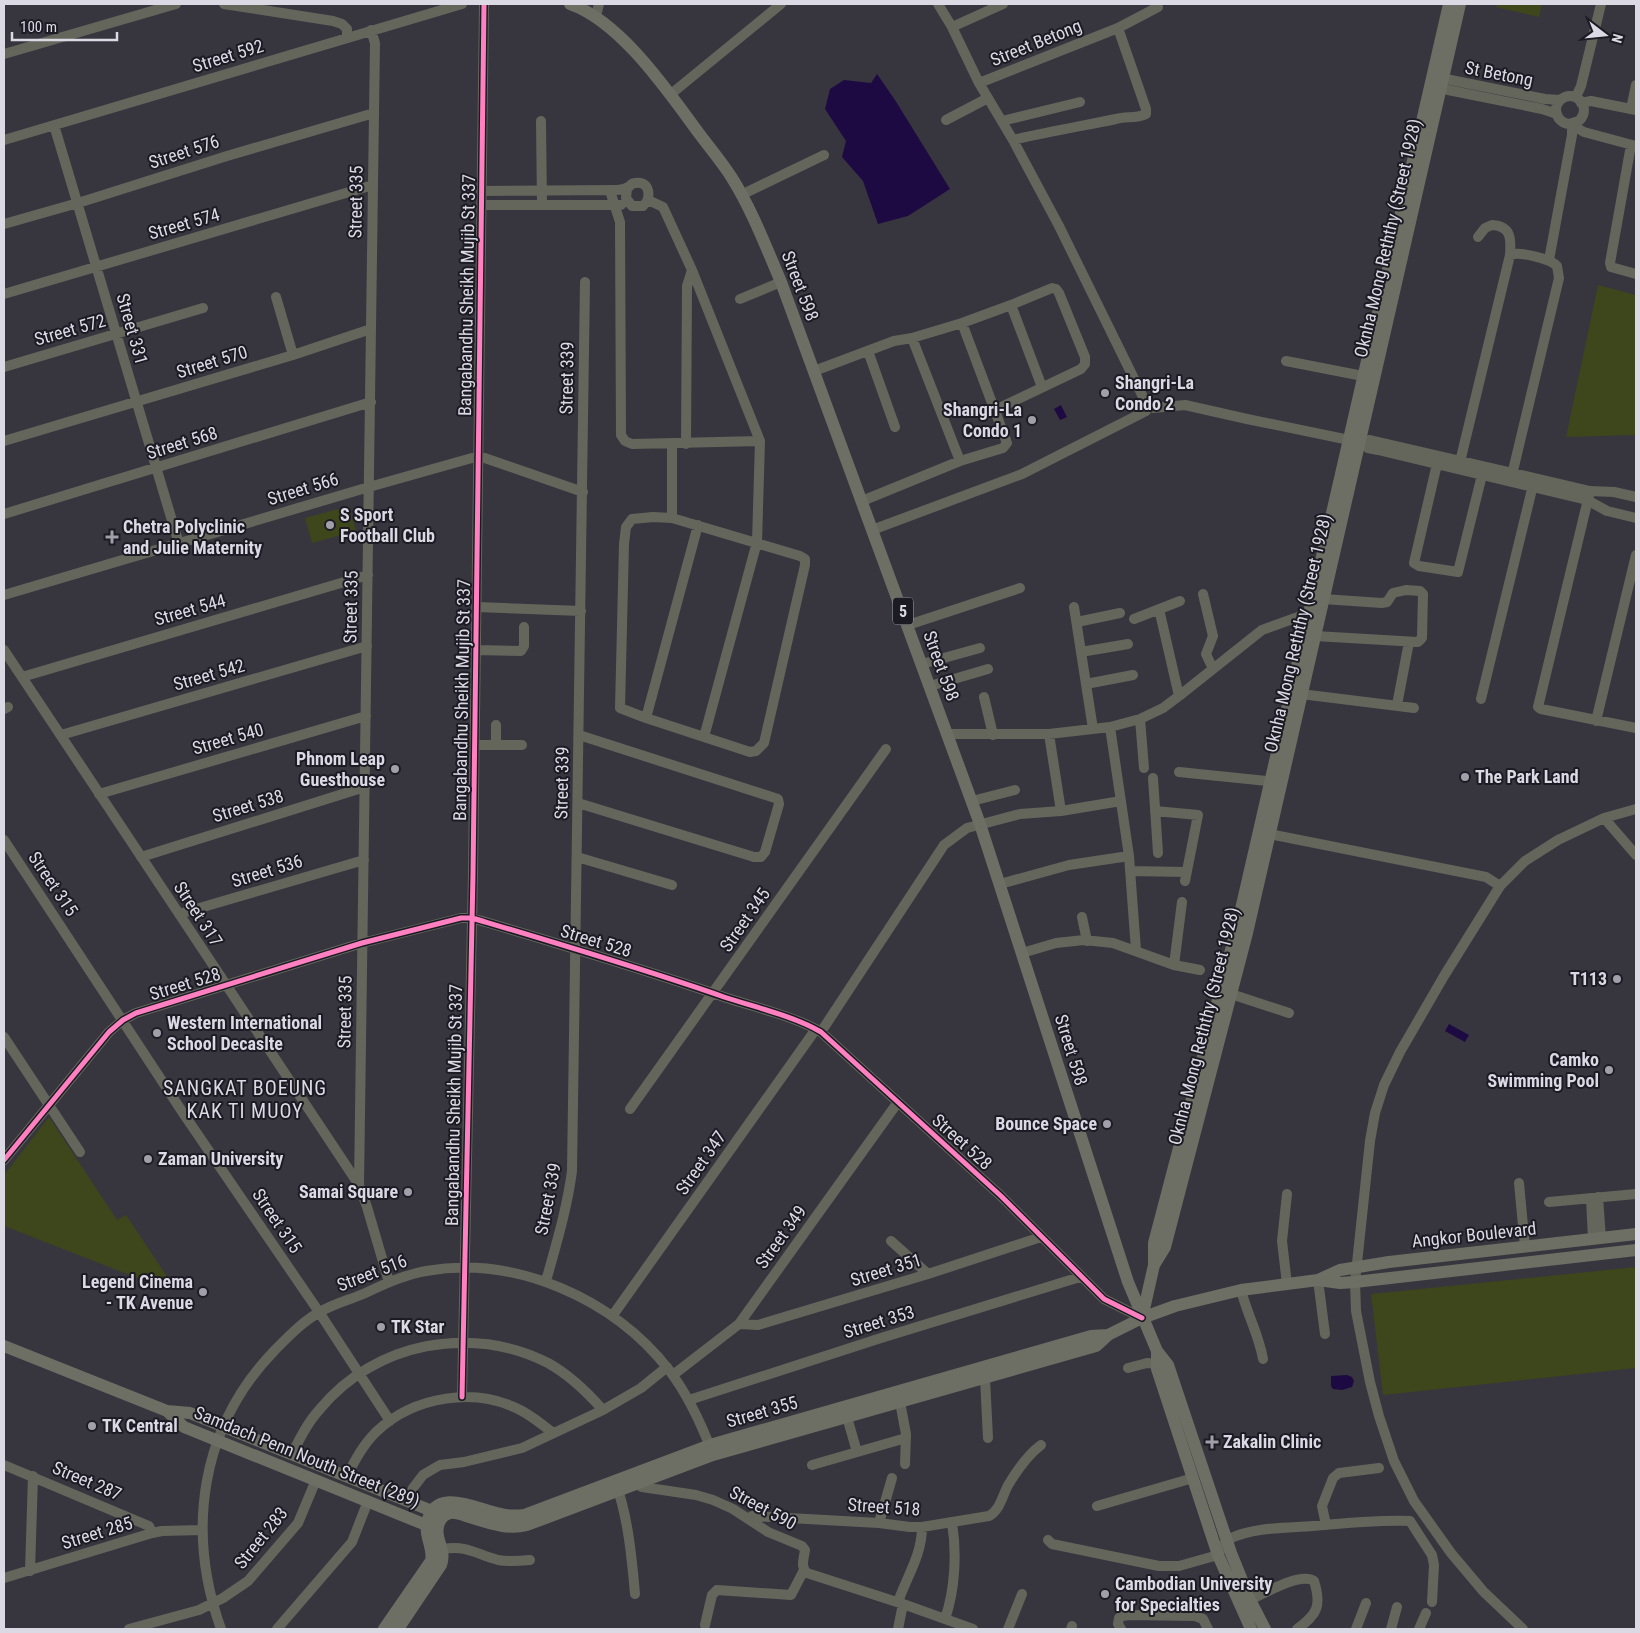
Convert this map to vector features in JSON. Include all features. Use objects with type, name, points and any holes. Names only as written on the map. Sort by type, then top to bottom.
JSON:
[{"type":"main road","name":"Street 598","points":[[570,4],[581,8],[598,10],[671,94],[732,178],[781,282],[972,801],[1128,1282],[1157,1357]]},
{"type":"main road","name":"Oknha Mong Reththy (Street 1928)","points":[[1142,1318],[1154,1264],[1154,1243],[1232,965],[1276,782],[1436,83],[1449,4]]},
{"type":"main road","name":"Oknha Mong Reththy (Street 1928)","points":[[1276,782],[1302,694],[1315,636],[1314,614],[1323,599],[1354,441],[1363,376],[1436,83],[1460,4]]},
{"type":"main road","name":"Oknha Mong Reththy (Street 1928)","points":[[1154,1264],[1165,1247],[1231,994],[1232,965]]},
{"type":"main road","name":"Angkor Boulevard","points":[[1318,1280],[1340,1270],[1356,1267],[1636,1234]]},
{"type":"main road","name":"Angkor Boulevard","points":[[1142,1318],[1175,1306],[1241,1290],[1318,1280],[1340,1283],[1354,1282],[1636,1250]]},
{"type":"main road","name":"Street 355","points":[[711,1450],[847,1417],[1096,1346],[1108,1335],[1142,1318]]},
{"type":"main road","name":"Street 355","points":[[435,1520],[441,1504],[454,1502],[499,1514],[519,1516],[616,1486],[711,1450],[1091,1336],[1108,1335]]},
{"type":"main road","name":"Samdach Penn Nouth Street (289)","points":[[4,1346],[166,1411],[190,1413],[224,1426],[407,1501],[435,1520]]},
{"type":"main road","points":[[1157,1357],[1157,1369],[1218,1555],[1255,1628]]},
{"type":"main road","points":[[1157,1357],[1168,1366],[1227,1540],[1250,1600],[1255,1628]]},
{"type":"main road","name":"Samdach Penn Nouth Street (289)","points":[[166,1411],[184,1427],[368,1501],[435,1520]]},
{"type":"main road","points":[[398,1629],[436,1575],[444,1558],[435,1520]]},
{"type":"main road","points":[[384,1629],[431,1561],[432,1551],[428,1541],[435,1520]]},
{"type":"street","points":[[4,54],[176,4]]},
{"type":"street","points":[[224,4],[332,21],[342,24],[347,29],[347,37]]},
{"type":"street","name":"Street 592","points":[[4,140],[462,4]]},
{"type":"street","name":"Bangabandhu Sheikh Mujib St 337","points":[[462,1397],[475,745],[484,4]]},
{"type":"street","points":[[671,94],[781,4]]},
{"type":"street","points":[[938,4],[952,27],[979,83],[1013,140],[1059,226],[1149,408]]},
{"type":"street","points":[[952,27],[1003,4]]},
{"type":"street","points":[[1601,4],[1581,86],[1579,100],[1583,113],[1579,120],[1573,123],[1563,122],[1557,114],[1556,106],[1560,100],[1568,96],[1579,100],[1634,109],[1636,86]]},
{"type":"street","name":"Street Betong","points":[[979,83],[1118,28],[1158,7]]},
{"type":"street","points":[[1013,140],[1059,129],[1146,114],[1146,109],[1118,28]]},
{"type":"street","name":"Street 335","points":[[359,1185],[375,43],[371,30]]},
{"type":"street","name":"St Betong","points":[[1436,83],[1560,100]]},
{"type":"street","name":"St Betong","points":[[1436,83],[1557,114]]},
{"type":"street","points":[[946,120],[988,98]]},
{"type":"street","points":[[1002,121],[1080,102]]},
{"type":"street","name":"Street 576","points":[[4,224],[374,113]]},
{"type":"street","points":[[541,121],[542,205]]},
{"type":"street","points":[[1573,123],[1584,132],[1634,146],[1610,263],[1611,267],[1636,274]]},
{"type":"street","points":[[1549,260],[1573,123]]},
{"type":"street","name":"Street 331","points":[[54,124],[179,544]]},
{"type":"street","points":[[741,195],[824,155]]},
{"type":"street","points":[[481,205],[614,205],[639,207],[648,200],[649,192],[645,186],[638,183],[633,183],[627,188],[610,191],[482,191]]},
{"type":"street","name":"Street 574","points":[[4,294],[373,185]]},
{"type":"street","points":[[627,188],[626,198],[632,206]]},
{"type":"street","points":[[610,191],[620,222],[621,435],[625,442],[632,444],[686,444],[760,441]]},
{"type":"street","points":[[648,200],[663,207],[692,270],[760,441],[757,542],[704,737]]},
{"type":"street","points":[[1459,465],[1510,255],[1512,239],[1503,228],[1492,225],[1485,228],[1478,237]]},
{"type":"street","points":[[1510,255],[1517,253],[1549,260],[1558,266],[1559,278],[1511,477]]},
{"type":"street","points":[[686,444],[687,286],[692,270]]},
{"type":"street","name":"Street 339","points":[[546,1282],[565,1212],[572,1171],[585,282]]},
{"type":"street","points":[[740,299],[781,282]]},
{"type":"street","points":[[814,371],[894,341],[912,338],[962,323],[1052,288],[1056,289],[1085,356],[1085,364],[1080,369],[995,410]]},
{"type":"street","points":[[276,297],[293,355]]},
{"type":"street","points":[[1011,305],[1042,387]]},
{"type":"street","name":"Street 572","points":[[4,366],[203,308]]},
{"type":"street","points":[[862,501],[960,461],[1003,448],[1007,443],[962,323]]},
{"type":"street","name":"Street 570","points":[[4,441],[293,355],[371,329]]},
{"type":"street","points":[[912,338],[960,461]]},
{"type":"street","points":[[868,351],[895,427]]},
{"type":"street","points":[[1286,360],[1363,376]]},
{"type":"street","name":"Street 568","points":[[4,514],[370,402]]},
{"type":"street","points":[[872,530],[1022,474],[1149,408],[1185,405],[1354,441],[1368,448],[1437,464],[1459,465],[1482,475],[1511,477]]},
{"type":"street","points":[[1354,441],[1370,440],[1459,465],[1589,496],[1614,492],[1636,497]]},
{"type":"street","points":[[672,444],[672,518]]},
{"type":"street","points":[[479,456],[582,492]]},
{"type":"street","name":"Street 566","points":[[4,595],[479,456]]},
{"type":"street","points":[[1437,464],[1414,563],[1419,566],[1458,572],[1482,475]]},
{"type":"street","points":[[1481,699],[1534,483]]},
{"type":"street","points":[[1589,496],[1607,511],[1636,518]]},
{"type":"street","points":[[1589,496],[1538,707],[1596,721],[1636,728]]},
{"type":"street","points":[[653,517],[672,518],[698,526],[757,542],[805,559],[806,565],[764,743],[756,751],[750,752],[622,710],[619,705],[623,554],[626,527],[632,519],[653,517]]},
{"type":"street","points":[[646,718],[698,526]]},
{"type":"street","points":[[1596,721],[1636,555]]},
{"type":"street","name":"Street 544","points":[[22,677],[368,575]]},
{"type":"street","points":[[908,625],[1020,588]]},
{"type":"street","points":[[1315,636],[1409,642],[1418,642],[1422,638],[1423,594],[1420,591],[1406,590],[1393,593],[1387,602],[1382,603],[1323,599]]},
{"type":"street","points":[[1203,594],[1213,636],[1206,654],[1213,668]]},
{"type":"street","points":[[1134,619],[1180,601]]},
{"type":"street","points":[[477,607],[581,611]]},
{"type":"street","points":[[1074,607],[1093,729]]},
{"type":"street","points":[[1159,609],[1179,696]]},
{"type":"street","points":[[1077,622],[1120,613]]},
{"type":"street","points":[[948,734],[993,736],[1049,734],[1110,727],[1140,719],[1162,708],[1179,696],[1262,630],[1314,614]]},
{"type":"street","points":[[476,650],[521,651],[524,646],[524,627]]},
{"type":"street","points":[[1397,706],[1409,642]]},
{"type":"street","points":[[1081,652],[1128,644]]},
{"type":"street","name":"Street 542","points":[[60,735],[367,646]]},
{"type":"street","points":[[922,664],[980,648]]},
{"type":"street","name":"Street 317","points":[[4,650],[359,1185],[368,1207],[389,1282]]},
{"type":"street","points":[[930,686],[988,670]]},
{"type":"street","points":[[1086,684],[1133,675]]},
{"type":"street","points":[[1302,694],[1414,708]]},
{"type":"street","points":[[984,697],[993,736]]},
{"type":"street","name":"Street 540","points":[[99,794],[366,716]]},
{"type":"street","points":[[1140,719],[1144,768]]},
{"type":"street","points":[[496,725],[496,745]]},
{"type":"street","points":[[1110,727],[1129,856],[1136,950]]},
{"type":"street","points":[[1049,734],[1062,811]]},
{"type":"street","points":[[578,803],[761,858],[765,852],[779,804],[778,799],[579,735]]},
{"type":"street","points":[[475,745],[522,745]]},
{"type":"street","name":"Street 345","points":[[630,1109],[886,749]]},
{"type":"street","points":[[1179,772],[1276,782]]},
{"type":"street","points":[[1153,778],[1158,853]]},
{"type":"street","name":"Street 538","points":[[141,857],[365,786]]},
{"type":"street","points":[[972,801],[1015,790]]},
{"type":"street","name":"Street 347","points":[[613,1315],[818,1031],[944,845],[967,828],[1020,814],[1062,811],[1121,801]]},
{"type":"street","points":[[1523,1629],[1483,1591],[1451,1553],[1414,1501],[1394,1460],[1370,1382],[1356,1311],[1354,1282],[1370,1141],[1375,1112],[1384,1085],[1400,1052],[1500,886],[1525,861],[1558,840],[1604,818],[1636,809]]},
{"type":"street","points":[[1130,871],[1186,876],[1198,815],[1155,811]]},
{"type":"street","points":[[1604,818],[1636,855]]},
{"type":"street","points":[[1264,833],[1486,877],[1500,886]]},
{"type":"street","name":"Street 315","points":[[4,840],[183,1113],[319,1312],[390,1421]]},
{"type":"street","points":[[1000,884],[1069,865],[1129,856]]},
{"type":"street","points":[[577,857],[672,885]]},
{"type":"street","name":"Street 536","points":[[179,914],[364,860]]},
{"type":"street","points":[[1174,964],[1182,902]]},
{"type":"street","points":[[1082,917],[1087,941]]},
{"type":"street","name":"Street 528","points":[[4,1160],[109,1032],[123,1020],[136,1013],[362,943],[461,918],[472,918],[575,948],[713,993],[818,1031],[1001,1196],[1104,1299],[1142,1318]]},
{"type":"street","points":[[1022,953],[1056,943],[1113,942],[1174,964],[1200,970]]},
{"type":"street","points":[[1231,994],[1289,1013]]},
{"type":"street","points":[[4,1037],[80,1152]]},
{"type":"street","name":"Street 349","points":[[407,1501],[413,1488],[423,1475],[440,1465],[464,1462],[522,1448],[603,1410],[670,1371],[739,1324],[898,1102]]},
{"type":"street","points":[[1520,1184],[1525,1247]]},
{"type":"street","points":[[1286,1284],[1282,1236],[1287,1194]]},
{"type":"street","points":[[1549,1202],[1636,1194]]},
{"type":"street","points":[[1595,1198],[1597,1239]]},
{"type":"street","name":"Street 351","points":[[739,1324],[758,1325],[928,1274],[1040,1236]]},
{"type":"street","points":[[891,1241],[928,1274]]},
{"type":"street","name":"Street 516","points":[[221,1629],[212,1603],[205,1568],[202,1530],[206,1484],[218,1440],[224,1426],[244,1388],[264,1361],[289,1336],[319,1312],[405,1276],[428,1271],[464,1268],[506,1272],[546,1282],[570,1291],[613,1315],[642,1339],[670,1371],[690,1400],[711,1450]]},
{"type":"street","name":"Street 353","points":[[690,1400],[881,1338],[1080,1277]]},
{"type":"street","points":[[1318,1280],[1325,1334]]},
{"type":"street","points":[[1241,1290],[1264,1359]]},
{"type":"street","points":[[292,1454],[304,1430],[338,1389],[359,1373],[383,1359],[409,1349],[436,1343],[463,1342],[505,1347],[527,1354],[549,1364],[569,1377],[587,1392],[603,1410]]},
{"type":"street","points":[[1128,1368],[1147,1363],[1157,1357]]},
{"type":"street","points":[[985,1378],[988,1438]]},
{"type":"street","points":[[347,1476],[355,1460],[376,1432],[412,1408],[437,1400],[462,1397],[502,1402],[537,1420],[553,1433]]},
{"type":"street","points":[[900,1402],[906,1438],[905,1464]]},
{"type":"street","points":[[847,1417],[857,1452]]},
{"type":"street","points":[[812,1465],[906,1438]]},
{"type":"street","name":"Street 518","points":[[748,1519],[752,1516],[922,1527],[993,1514],[998,1508],[1009,1483],[1040,1445]]},
{"type":"street","name":"Street 287","points":[[4,1464],[149,1526],[152,1533]]},
{"type":"street","points":[[1326,1525],[1322,1506],[1333,1478],[1339,1473],[1379,1468]]},
{"type":"street","points":[[30,1571],[32,1476]]},
{"type":"street","points":[[879,1523],[892,1478]]},
{"type":"street","points":[[1097,1506],[1193,1478]]},
{"type":"street","name":"Street 590","points":[[634,1479],[642,1487],[696,1495],[733,1509],[768,1532],[802,1546],[805,1550],[802,1566],[804,1570]]},
{"type":"street","name":"Street 283","points":[[129,1629],[199,1610],[248,1581],[298,1523],[316,1480]]},
{"type":"street","points":[[616,1486],[633,1566],[635,1594]]},
{"type":"street","points":[[277,1629],[352,1542],[368,1501]]},
{"type":"street","points":[[1048,1540],[1052,1544],[1159,1566],[1179,1566],[1218,1555],[1227,1540],[1246,1533],[1276,1528],[1394,1521],[1410,1522],[1432,1555],[1434,1565],[1432,1602]]},
{"type":"street","points":[[948,1623],[953,1580],[954,1536],[952,1523]]},
{"type":"street","points":[[898,1629],[901,1603],[917,1558],[922,1537],[922,1527]]},
{"type":"street","name":"Street 285","points":[[4,1578],[152,1533],[202,1530]]},
{"type":"street","points":[[443,1550],[461,1548],[505,1561],[530,1560]]},
{"type":"street","points":[[705,1625],[712,1595],[717,1590],[792,1595],[804,1570],[807,1573],[901,1603],[948,1623],[973,1629]]},
{"type":"street","points":[[1250,1600],[1287,1582],[1306,1578],[1311,1579],[1314,1581],[1318,1593],[1316,1610],[1313,1616],[1297,1629]]},
{"type":"street","points":[[1008,1629],[1022,1594]]},
{"type":"street","points":[[1356,1629],[1366,1603]]},
{"type":"street","points":[[1391,1629],[1397,1607]]},
{"type":"street","points":[[1419,1629],[1426,1613]]},
{"type":"street","points":[[1121,1629],[1118,1624],[1119,1618],[1130,1615],[1195,1616],[1203,1619],[1208,1629]]},
{"type":"green space","points":[[1497,4],[1542,4],[1539,17],[1496,7]]},
{"type":"green space","points":[[1598,285],[1636,295],[1636,435],[1566,437]]},
{"type":"green space","name":"S Sport Football Club","points":[[349,506],[356,531],[312,543],[305,518]]},
{"type":"green space","points":[[49,1117],[117,1220],[126,1215],[170,1281],[163,1288],[4,1226],[4,1175]]},
{"type":"green space","points":[[1636,1267],[1636,1368],[1383,1395],[1371,1294]]},
{"type":"shaded area","points":[[877,74],[950,189],[908,216],[878,224],[863,181],[842,157],[846,141],[825,109],[830,89],[844,80],[871,83]]},
{"type":"shaded area","points":[[1061,405],[1067,417],[1060,420],[1054,409]]},
{"type":"shaded area","points":[[1449,1024],[1469,1035],[1465,1042],[1445,1031]]},
{"type":"shaded area","points":[[1347,1375],[1352,1377],[1354,1381],[1352,1387],[1342,1390],[1333,1389],[1331,1386],[1331,1376]]},
{"type":"cycle path","points":[[462,1397],[473,874],[484,4]]},
{"type":"cycle path","points":[[4,1160],[109,1032],[123,1020],[136,1013],[362,943],[461,918],[472,918],[774,1012],[799,1021],[821,1032],[1001,1196],[1104,1299],[1142,1318]]},
{"type":"place","name":"Shangri-La Condo 2","points":[[1105,393]]},
{"type":"place","name":"Shangri-La Condo 1","points":[[1032,420]]},
{"type":"place","name":"S Sport Football Club","points":[[330,525]]},
{"type":"place","name":"Chetra Polyclinic and Julie Maternity","points":[[112,537]]},
{"type":"place","name":"Phnom Leap Guesthouse","points":[[395,769]]},
{"type":"place","name":"The Park Land","points":[[1465,777]]},
{"type":"place","name":"T113","points":[[1617,979]]},
{"type":"place","name":"Western International School Decaslte","points":[[157,1033]]},
{"type":"place","name":"Camko Swimming Pool","points":[[1609,1070]]},
{"type":"place","name":"Bounce Space","points":[[1107,1124]]},
{"type":"place","name":"Zaman University","points":[[148,1159]]},
{"type":"place","name":"Samai Square","points":[[408,1192]]},
{"type":"place","name":"Legend Cinema - TK Avenue","points":[[203,1292]]},
{"type":"place","name":"TK Star","points":[[381,1327]]},
{"type":"place","name":"TK Central","points":[[92,1426]]},
{"type":"place","name":"Zakalin Clinic","points":[[1212,1442]]},
{"type":"place","name":"Cambodian University for Specialties","points":[[1105,1594]]},
{"type":"district","name":"SANGKAT BOEUNG KAK TI MUOY","points":[[245,1100]]}]
